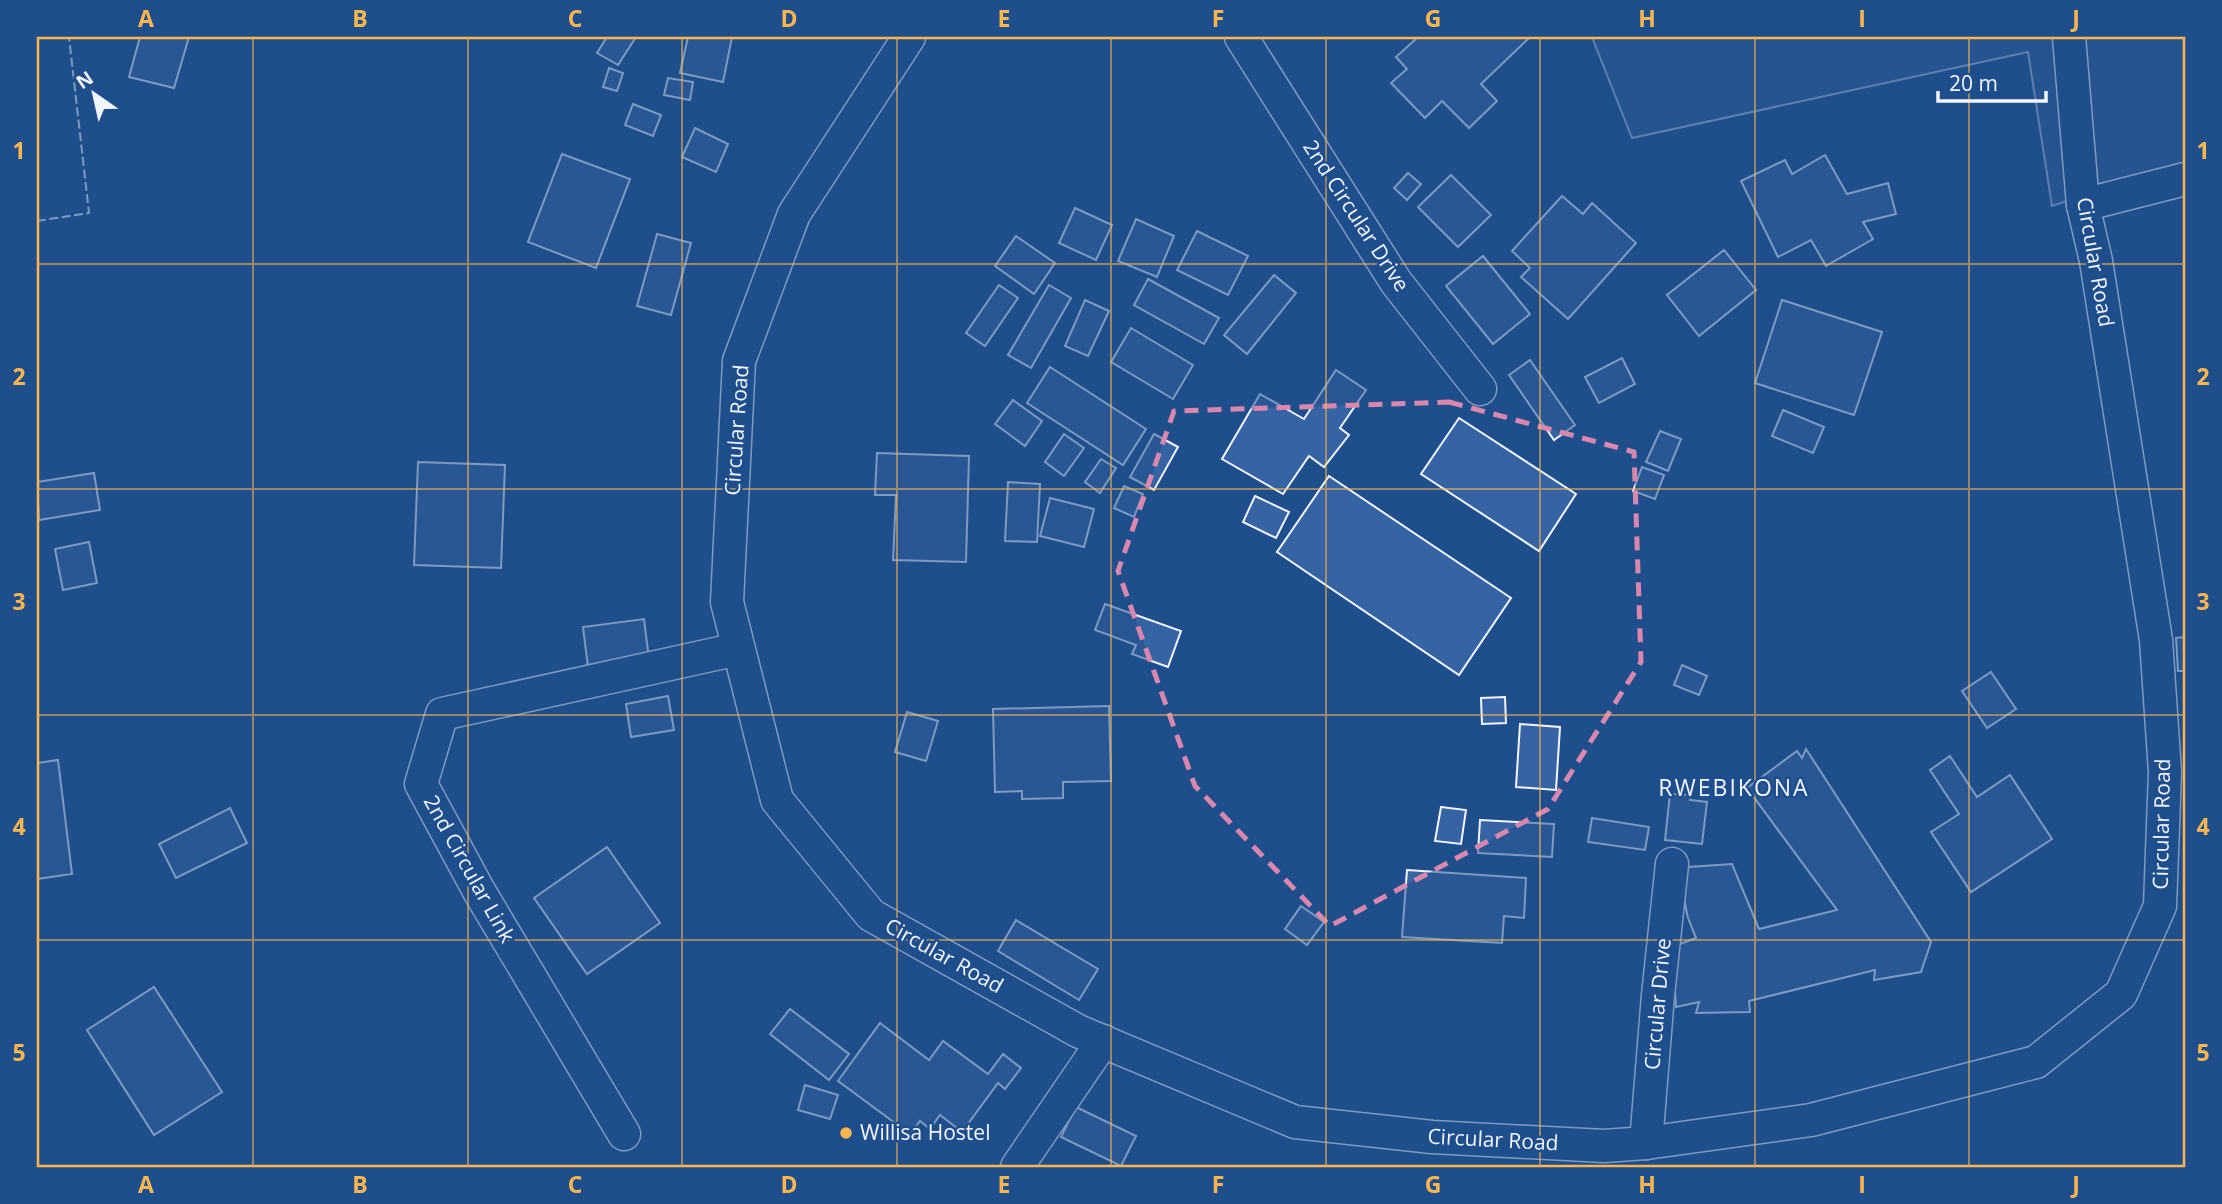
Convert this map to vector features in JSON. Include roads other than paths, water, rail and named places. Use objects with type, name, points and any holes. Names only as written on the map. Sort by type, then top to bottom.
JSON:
[{"type":"street","name":"Circular Road","points":[[909,37],[794,214],[739,361],[727,601],[777,800],[871,915],[1078,1031],[1295,1122],[1432,1137],[1604,1146],[1646,1143],[1811,1120],[2036,1062],[2122,994],[2173,912],[2156,640],[2101,288],[2083,205],[2069,37]]},
{"type":"street","name":"2nd Circular Drive","points":[[1241,37],[1396,282],[1480,389]]},
{"type":"street","points":[[2083,205],[2185,179]]},
{"type":"street","name":"2nd Circular Link","points":[[624,1134],[479,891],[421,783],[442,714],[738,649]]},
{"type":"street","name":"Circular Drive","points":[[1646,1143],[1672,864]]},
{"type":"street","points":[[1017,1167],[1103,1041]]},
{"type":"place","name":"Willisa Hostel","points":[[846,1133]]},
{"type":"district","name":"RWEBIKONA","points":[[1734,788]]}]
